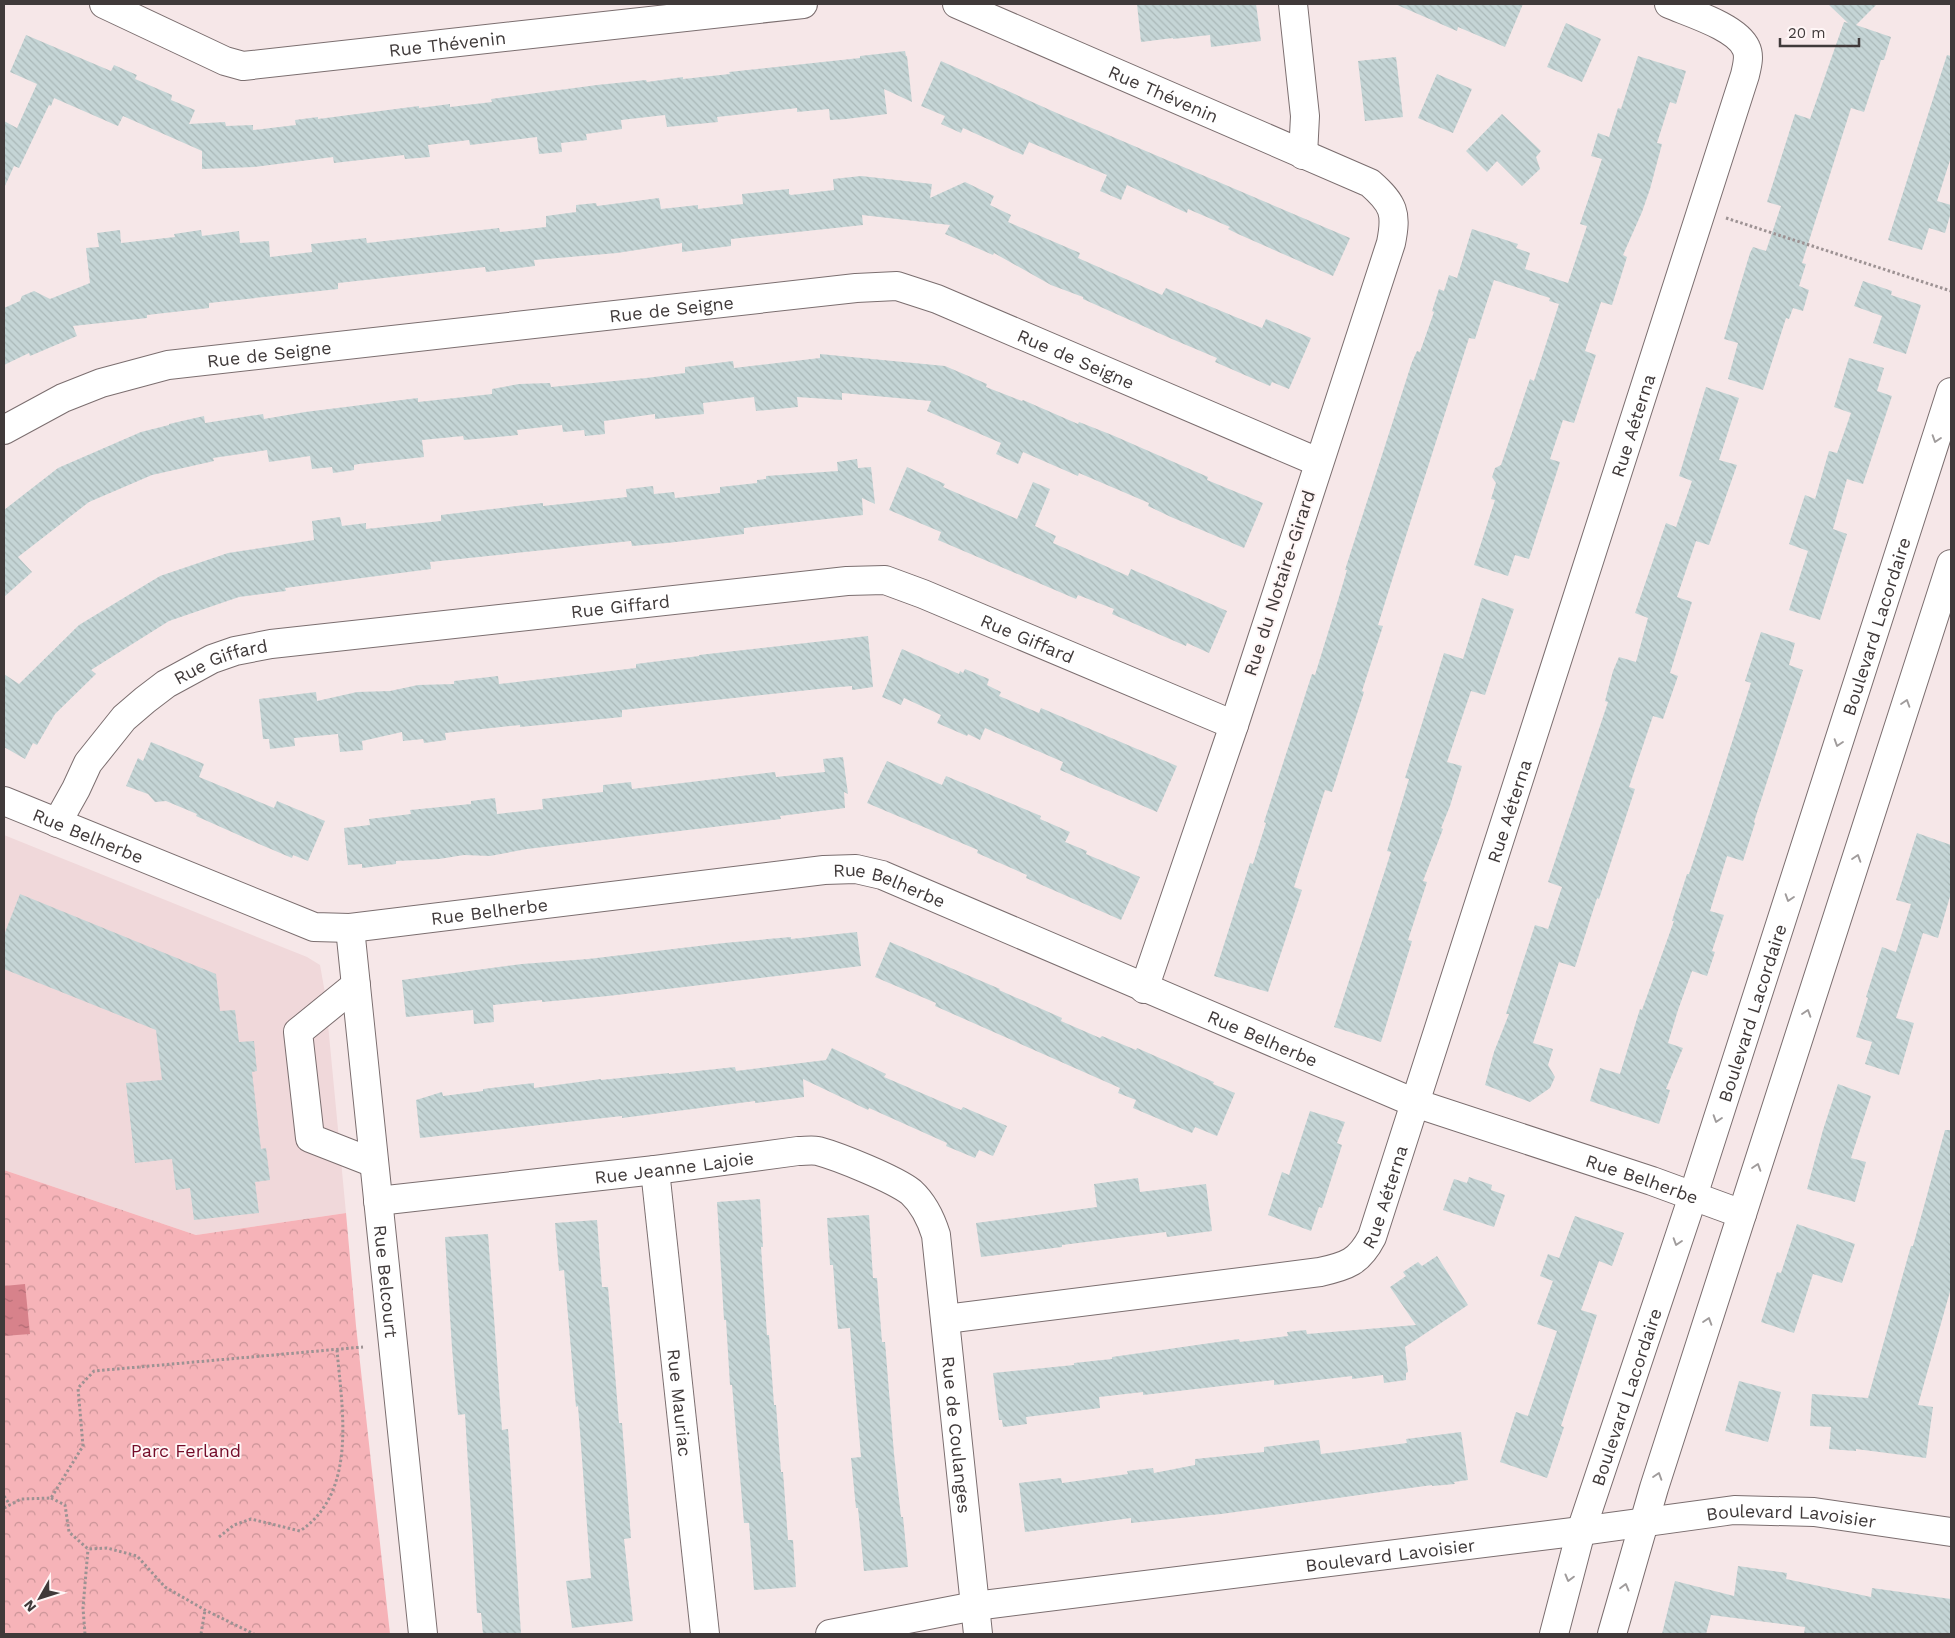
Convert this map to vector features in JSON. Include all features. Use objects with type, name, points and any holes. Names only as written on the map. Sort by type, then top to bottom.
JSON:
[{"type":"street","name":"Rue Thévenin","points":[[104,4],[225,61],[243,66],[803,4]]},
{"type":"street","name":"Rue Thévenin","points":[[957,4],[1370,184]]},
{"type":"street","points":[[1293,4],[1305,116],[1303,155]]},
{"type":"street","name":"Rue Aéterna","points":[[946,1319],[1320,1272],[1353,1262],[1364,1251],[1372,1237],[1746,75],[1748,62],[1746,48],[1738,38],[1727,29],[1669,4]]},
{"type":"street","name":"Rue du Notaire-Girard","points":[[1144,989],[1234,725],[1318,462],[1391,243],[1394,228],[1393,211],[1384,195],[1370,184]]},
{"type":"street","name":"Rue de Seigne","points":[[4,430],[63,398],[101,383],[168,365],[856,288],[897,286],[937,299],[1318,462]]},
{"type":"street","name":"Boulevard Lacordaire","points":[[1554,1634],[1581,1531],[1693,1196],[1951,392]]},
{"type":"street","points":[[1612,1634],[1643,1522],[1951,564]]},
{"type":"street","name":"Rue Giffard","points":[[57,824],[88,763],[124,718],[166,684],[212,659],[235,651],[272,644],[847,581],[885,580],[923,594],[1234,725]]},
{"type":"street","name":"Rue Belherbe","points":[[4,802],[314,927],[350,928],[814,871],[856,869],[882,875],[1144,989],[1416,1103],[1742,1214]]},
{"type":"street","name":"Rue Belcourt","points":[[350,928],[423,1634]]},
{"type":"street","points":[[356,985],[298,1032],[310,1138],[374,1163]]},
{"type":"street","name":"Rue Jeanne Lajoie","points":[[378,1201],[655,1170],[798,1151],[816,1151],[834,1156],[897,1184],[911,1193],[923,1205],[932,1220],[936,1235]]},
{"type":"street","name":"Rue Mauriac","points":[[655,1170],[705,1634]]},
{"type":"street","name":"Rue de Coulanges","points":[[936,1235],[978,1634]]},
{"type":"street","name":"Boulevard Lavoisier","points":[[830,1634],[975,1606],[1581,1531],[1734,1510],[1814,1512],[1951,1532]]},
{"type":"path","points":[[1702,211],[1951,290]]},
{"type":"path","points":[[51,1498],[83,1446],[78,1388],[94,1370],[363,1347]]},
{"type":"path","points":[[219,1537],[234,1525],[251,1519],[300,1531],[309,1525],[323,1507],[333,1489],[343,1453],[344,1426],[337,1350]]},
{"type":"path","points":[[4,1496],[10,1504]]},
{"type":"path","points":[[4,1508],[21,1499],[51,1498],[65,1505],[69,1532],[88,1549],[108,1548],[137,1556],[165,1587],[205,1610],[254,1634]]},
{"type":"path","points":[[85,1634],[83,1608],[88,1549]]},
{"type":"path","points":[[201,1634],[205,1610]]},
{"type":"shaded area","points":[[4,835],[307,957],[320,965],[325,993],[346,1213],[196,1235],[4,1170]]},
{"type":"green space","name":"Parc Ferland","points":[[4,1170],[196,1235],[346,1213],[356,1326],[390,1634],[4,1634]]},
{"type":"water","points":[[25,1284],[30,1334],[4,1336],[4,1286]]},
{"type":"building","points":[[1137,4],[1256,4],[1261,41],[1211,47],[1210,35],[1141,42]]},
{"type":"building","points":[[1395,4],[1523,4],[1505,47],[1458,27],[1457,31]]},
{"type":"building","points":[[1828,4],[1877,4],[1856,25],[1891,37],[1884,60],[1881,60],[1864,112],[1851,108],[1802,263],[1806,264],[1799,286],[1809,290],[1803,311],[1793,308],[1789,319],[1786,318],[1763,390],[1728,379],[1738,343],[1724,339],[1750,253],[1753,247],[1766,251],[1781,206],[1767,202],[1795,114],[1810,119],[1844,22],[1848,23]]},
{"type":"building","points":[[1566,23],[1601,39],[1582,82],[1547,67]]},
{"type":"building","points":[[26,35],[111,71],[114,65],[137,75],[135,79],[172,95],[171,100],[195,110],[189,124],[225,122],[226,126],[253,125],[253,130],[296,125],[295,120],[318,117],[318,119],[419,106],[419,108],[450,104],[450,107],[492,102],[491,99],[597,85],[730,74],[729,72],[860,58],[860,56],[905,51],[912,102],[884,89],[887,114],[846,119],[830,120],[829,109],[797,112],[797,108],[717,117],[718,122],[667,127],[665,115],[621,120],[622,129],[586,134],[587,140],[561,143],[562,152],[539,154],[537,137],[470,145],[469,140],[428,145],[430,157],[405,159],[404,155],[334,163],[333,157],[254,167],[202,169],[202,151],[123,116],[118,126],[54,98],[19,168],[14,166],[4,188],[4,121],[17,128],[37,84],[10,72]]},
{"type":"building","points":[[1947,55],[1951,56],[1951,157],[1937,201],[1951,205],[1951,212],[1945,233],[1929,228],[1922,250],[1888,240]]},
{"type":"building","points":[[1638,56],[1686,71],[1676,104],[1670,102],[1657,143],[1662,144],[1650,189],[1623,255],[1627,257],[1612,305],[1601,302],[1585,351],[1596,355],[1574,423],[1563,420],[1550,459],[1560,462],[1529,559],[1515,555],[1508,576],[1474,565],[1495,500],[1491,499],[1496,483],[1492,477],[1495,468],[1501,465],[1530,379],[1534,381],[1559,304],[1549,301],[1550,298],[1494,280],[1475,339],[1469,338],[1398,561],[1378,625],[1383,626],[1332,792],[1325,790],[1294,887],[1302,890],[1268,992],[1214,976],[1250,863],[1253,864],[1266,823],[1264,822],[1312,674],[1315,675],[1347,570],[1345,570],[1412,362],[1417,351],[1420,352],[1434,312],[1432,311],[1439,289],[1444,291],[1449,275],[1457,278],[1472,229],[1518,244],[1516,248],[1530,253],[1525,269],[1568,283],[1587,226],[1580,224],[1602,159],[1591,156],[1598,133],[1609,137],[1618,108],[1621,109]]},
{"type":"building","points":[[1396,57],[1403,117],[1365,121],[1358,61]]},
{"type":"building","points":[[941,61],[1059,114],[1350,238],[1333,276],[1238,234],[1228,229],[1230,227],[1188,209],[1187,213],[1127,185],[1121,200],[1100,191],[1107,175],[1029,142],[1023,155],[963,128],[961,133],[941,124],[945,116],[921,106]]},
{"type":"building","points":[[1437,74],[1472,89],[1453,133],[1418,118]]},
{"type":"building","points":[[1502,114],[1541,151],[1536,157],[1540,169],[1522,186],[1497,161],[1487,172],[1466,151]]},
{"type":"building","points":[[861,176],[932,184],[930,198],[965,182],[994,196],[990,205],[1011,215],[1008,222],[1080,253],[1078,258],[1162,295],[1166,288],[1262,328],[1266,319],[1311,338],[1289,389],[1272,382],[1270,386],[1215,362],[1217,358],[1083,299],[1083,297],[1051,285],[994,253],[993,255],[945,234],[950,225],[862,215],[863,225],[731,239],[731,246],[682,252],[682,243],[617,253],[534,260],[535,266],[486,272],[485,267],[338,283],[338,289],[209,303],[209,308],[147,315],[147,318],[73,326],[77,336],[30,356],[29,353],[4,365],[4,308],[20,301],[22,296],[34,291],[50,299],[90,283],[86,248],[99,247],[97,233],[120,230],[121,243],[175,237],[174,234],[201,230],[202,236],[239,231],[240,243],[269,241],[270,257],[312,252],[311,244],[366,238],[367,243],[499,228],[500,232],[546,227],[546,216],[576,212],[576,205],[596,203],[597,206],[659,198],[661,209],[698,205],[698,209],[743,204],[742,194],[789,189],[789,194],[791,195],[834,190],[833,179]]},
{"type":"building","points":[[1863,281],[1892,291],[1891,295],[1921,305],[1906,354],[1873,343],[1882,316],[1854,306]]},
{"type":"building","points":[[820,354],[945,366],[987,384],[986,387],[1023,400],[1078,424],[1079,422],[1112,435],[1208,477],[1207,480],[1263,503],[1244,548],[1171,517],[1148,506],[1149,503],[1079,473],[1078,476],[1023,452],[1018,464],[996,454],[1001,443],[927,411],[931,401],[842,393],[842,400],[797,397],[798,407],[756,411],[754,397],[703,403],[704,414],[655,419],[655,414],[604,421],[605,434],[585,436],[584,430],[563,432],[562,425],[517,430],[518,435],[464,440],[463,436],[422,440],[424,457],[359,464],[354,465],[354,470],[333,473],[332,467],[312,469],[310,456],[269,462],[267,450],[213,458],[214,461],[152,475],[89,502],[18,557],[32,572],[4,597],[4,510],[58,468],[141,432],[204,416],[205,423],[263,414],[264,419],[418,398],[418,402],[492,394],[492,389],[519,384],[550,383],[551,387],[646,378],[685,373],[685,367],[733,361],[734,368],[820,358]]},
{"type":"building","points":[[1849,358],[1884,368],[1877,391],[1892,396],[1863,484],[1847,479],[1833,529],[1847,534],[1820,620],[1789,610],[1808,551],[1789,544],[1805,495],[1815,499],[1829,451],[1837,453],[1851,413],[1834,407]]},
{"type":"building","points":[[1706,387],[1739,398],[1719,460],[1737,465],[1709,545],[1696,541],[1677,597],[1692,602],[1670,673],[1678,676],[1663,719],[1653,716],[1629,787],[1635,789],[1575,967],[1559,962],[1533,1043],[1553,1049],[1548,1065],[1555,1077],[1550,1088],[1530,1102],[1485,1085],[1494,1052],[1509,1014],[1506,1014],[1535,925],[1548,929],[1562,887],[1548,882],[1608,702],[1605,701],[1613,671],[1619,657],[1636,662],[1648,618],[1635,613],[1666,523],[1676,527],[1692,481],[1679,476]]},
{"type":"building","points":[[857,459],[858,468],[871,467],[875,504],[862,498],[863,515],[744,528],[744,534],[667,543],[632,546],[631,541],[430,562],[431,569],[285,588],[286,591],[239,597],[169,621],[91,670],[96,674],[55,714],[37,745],[33,743],[25,759],[4,747],[4,674],[19,684],[79,625],[160,576],[228,553],[314,540],[312,521],[340,517],[342,526],[366,523],[366,529],[441,521],[441,515],[543,503],[543,506],[627,497],[626,489],[653,486],[654,494],[674,492],[675,498],[720,493],[720,487],[757,483],[757,480],[766,479],[766,476],[838,471],[837,462]]},
{"type":"building","points":[[907,467],[945,484],[943,487],[1017,519],[1033,482],[1050,489],[1035,526],[1056,536],[1053,543],[1128,576],[1131,569],[1227,611],[1209,653],[1187,643],[1186,646],[1112,614],[1114,609],[1078,595],[1076,599],[938,540],[941,532],[889,510]]},
{"type":"building","points":[[1482,598],[1514,609],[1485,695],[1471,691],[1447,762],[1462,766],[1441,828],[1443,829],[1423,881],[1427,882],[1408,940],[1412,941],[1381,1042],[1334,1027],[1391,852],[1387,851],[1409,779],[1405,778],[1444,653],[1463,659]]},
{"type":"building","points":[[1761,632],[1795,643],[1789,665],[1803,670],[1743,861],[1727,856],[1710,911],[1724,915],[1712,951],[1715,952],[1707,976],[1692,971],[1678,1010],[1668,1043],[1683,1048],[1666,1089],[1670,1090],[1659,1124],[1590,1101],[1600,1068],[1620,1074],[1640,1009],[1642,1010],[1674,921],[1672,921],[1687,874],[1689,874],[1751,683],[1745,681]]},
{"type":"building","points":[[868,636],[873,687],[852,690],[852,686],[828,688],[622,710],[622,717],[445,733],[446,740],[424,743],[423,739],[403,741],[402,732],[362,741],[363,750],[340,752],[338,734],[294,738],[295,746],[270,749],[269,739],[263,739],[259,699],[316,692],[317,701],[357,692],[390,691],[418,685],[454,684],[454,681],[498,676],[499,684],[636,668],[636,664],[699,655]]},
{"type":"building","points":[[902,649],[959,674],[960,671],[963,673],[965,669],[989,679],[987,685],[1001,692],[999,696],[1039,713],[1041,708],[1177,766],[1157,812],[1060,770],[1063,762],[985,728],[980,740],[937,723],[941,715],[904,698],[901,705],[882,697]]},
{"type":"building","points":[[151,742],[204,764],[199,777],[274,808],[277,801],[325,821],[308,861],[293,855],[292,858],[166,801],[155,802],[148,794],[126,786],[138,758],[143,761]]},
{"type":"building","points":[[843,757],[848,794],[844,792],[845,808],[780,816],[781,819],[527,849],[490,856],[464,855],[439,859],[396,861],[396,864],[362,868],[362,864],[348,865],[344,828],[370,825],[369,819],[411,814],[410,810],[471,804],[471,801],[495,798],[497,814],[543,809],[542,799],[603,792],[603,785],[631,782],[632,789],[775,772],[776,777],[825,772],[823,759]]},
{"type":"building","points":[[887,761],[942,785],[946,776],[1041,816],[1040,819],[1070,832],[1065,842],[1087,851],[1086,854],[1140,877],[1121,920],[1026,878],[1027,875],[977,853],[978,850],[867,803]]},
{"type":"building","points":[[1917,833],[1951,845],[1951,893],[1938,938],[1923,933],[1896,1018],[1914,1023],[1899,1075],[1865,1064],[1872,1042],[1856,1037],[1882,947],[1896,952],[1911,904],[1896,900]]},
{"type":"building","points":[[20,894],[216,974],[220,1011],[235,1010],[239,1042],[254,1041],[257,1071],[252,1072],[261,1149],[266,1148],[270,1180],[255,1182],[259,1213],[194,1220],[190,1188],[176,1190],[172,1159],[135,1163],[126,1083],[162,1080],[156,1030],[4,969],[4,935]]},
{"type":"building","points":[[857,932],[861,966],[608,996],[493,1005],[494,1022],[474,1024],[473,1010],[406,1017],[402,980],[522,964],[588,959],[724,943],[791,937],[791,939]]},
{"type":"building","points":[[890,942],[1000,989],[1062,1018],[1061,1021],[1100,1038],[1102,1036],[1136,1050],[1137,1048],[1235,1093],[1217,1136],[1195,1127],[1192,1133],[1133,1108],[1136,1100],[1118,1093],[1120,1088],[935,1006],[936,1003],[875,977]]},
{"type":"building","points":[[832,1048],[886,1074],[884,1077],[961,1110],[963,1107],[1007,1126],[993,1156],[979,1150],[975,1158],[946,1146],[947,1143],[869,1108],[868,1110],[803,1079],[804,1097],[755,1103],[755,1101],[622,1118],[622,1116],[420,1138],[416,1100],[442,1092],[443,1096],[534,1083],[534,1088],[601,1079],[735,1067],[736,1071],[826,1060]]},
{"type":"building","points":[[1838,1084],[1871,1096],[1851,1158],[1866,1162],[1855,1202],[1807,1189]]},
{"type":"building","points":[[1310,1111],[1345,1122],[1337,1143],[1342,1145],[1322,1208],[1319,1207],[1311,1231],[1268,1215],[1282,1172],[1289,1175]]},
{"type":"building","points":[[1945,1130],[1951,1130],[1951,1288],[1918,1405],[1933,1407],[1926,1458],[1856,1449],[1856,1451],[1829,1449],[1831,1427],[1810,1426],[1812,1394],[1868,1398]]},
{"type":"building","points":[[1469,1177],[1492,1185],[1491,1190],[1505,1195],[1494,1227],[1443,1210],[1454,1179],[1467,1183]]},
{"type":"building","points":[[1138,1178],[1140,1192],[1206,1184],[1212,1231],[1167,1237],[1166,1232],[981,1257],[976,1223],[1097,1207],[1094,1184]]},
{"type":"building","points":[[760,1199],[767,1335],[769,1335],[788,1540],[793,1540],[796,1587],[754,1590],[749,1523],[744,1523],[732,1385],[730,1385],[717,1202]]},
{"type":"building","points":[[869,1215],[873,1278],[877,1278],[882,1342],[885,1342],[894,1454],[908,1567],[864,1571],[851,1458],[861,1457],[850,1328],[838,1329],[833,1265],[830,1265],[827,1218]]},
{"type":"building","points":[[1575,1216],[1624,1233],[1612,1266],[1599,1261],[1581,1310],[1597,1315],[1561,1426],[1564,1427],[1547,1478],[1500,1462],[1516,1412],[1528,1416],[1557,1331],[1537,1324],[1553,1281],[1540,1276],[1548,1254],[1559,1258]]},
{"type":"building","points":[[597,1220],[602,1287],[608,1287],[619,1423],[622,1423],[631,1538],[624,1539],[633,1621],[572,1628],[566,1581],[591,1578],[578,1406],[576,1407],[564,1270],[559,1271],[555,1223]]},
{"type":"building","points":[[1797,1224],[1855,1244],[1842,1283],[1813,1274],[1794,1333],[1761,1322],[1777,1272],[1781,1273]]},
{"type":"building","points":[[488,1234],[502,1430],[508,1429],[521,1634],[483,1634],[481,1613],[477,1613],[465,1414],[458,1415],[452,1348],[445,1237]]},
{"type":"building","points":[[1437,1256],[1468,1305],[1405,1347],[1408,1372],[1406,1373],[1406,1380],[1384,1383],[1383,1375],[1352,1379],[1352,1376],[1274,1385],[1274,1380],[1143,1395],[1143,1392],[1099,1397],[1100,1408],[1026,1417],[1027,1424],[1003,1427],[1002,1420],[999,1420],[993,1373],[1074,1365],[1074,1363],[1112,1359],[1112,1357],[1239,1339],[1240,1342],[1288,1336],[1287,1332],[1306,1330],[1307,1334],[1416,1325],[1390,1287],[1406,1276],[1403,1272],[1418,1262],[1422,1266]]},
{"type":"building","points":[[1739,1381],[1781,1392],[1768,1442],[1725,1431]]},
{"type":"building","points":[[1461,1432],[1468,1480],[1454,1482],[1455,1484],[1432,1485],[1221,1514],[1131,1523],[1131,1518],[1025,1532],[1019,1483],[1061,1478],[1062,1483],[1128,1474],[1127,1471],[1153,1468],[1154,1473],[1195,1465],[1195,1459],[1264,1452],[1264,1447],[1319,1440],[1321,1454],[1407,1443],[1406,1439]]},
{"type":"building","points":[[1738,1566],[1787,1573],[1786,1579],[1871,1597],[1872,1588],[1951,1599],[1951,1634],[1804,1634],[1805,1627],[1711,1615],[1706,1634],[1662,1634],[1675,1581],[1734,1596]]}]
